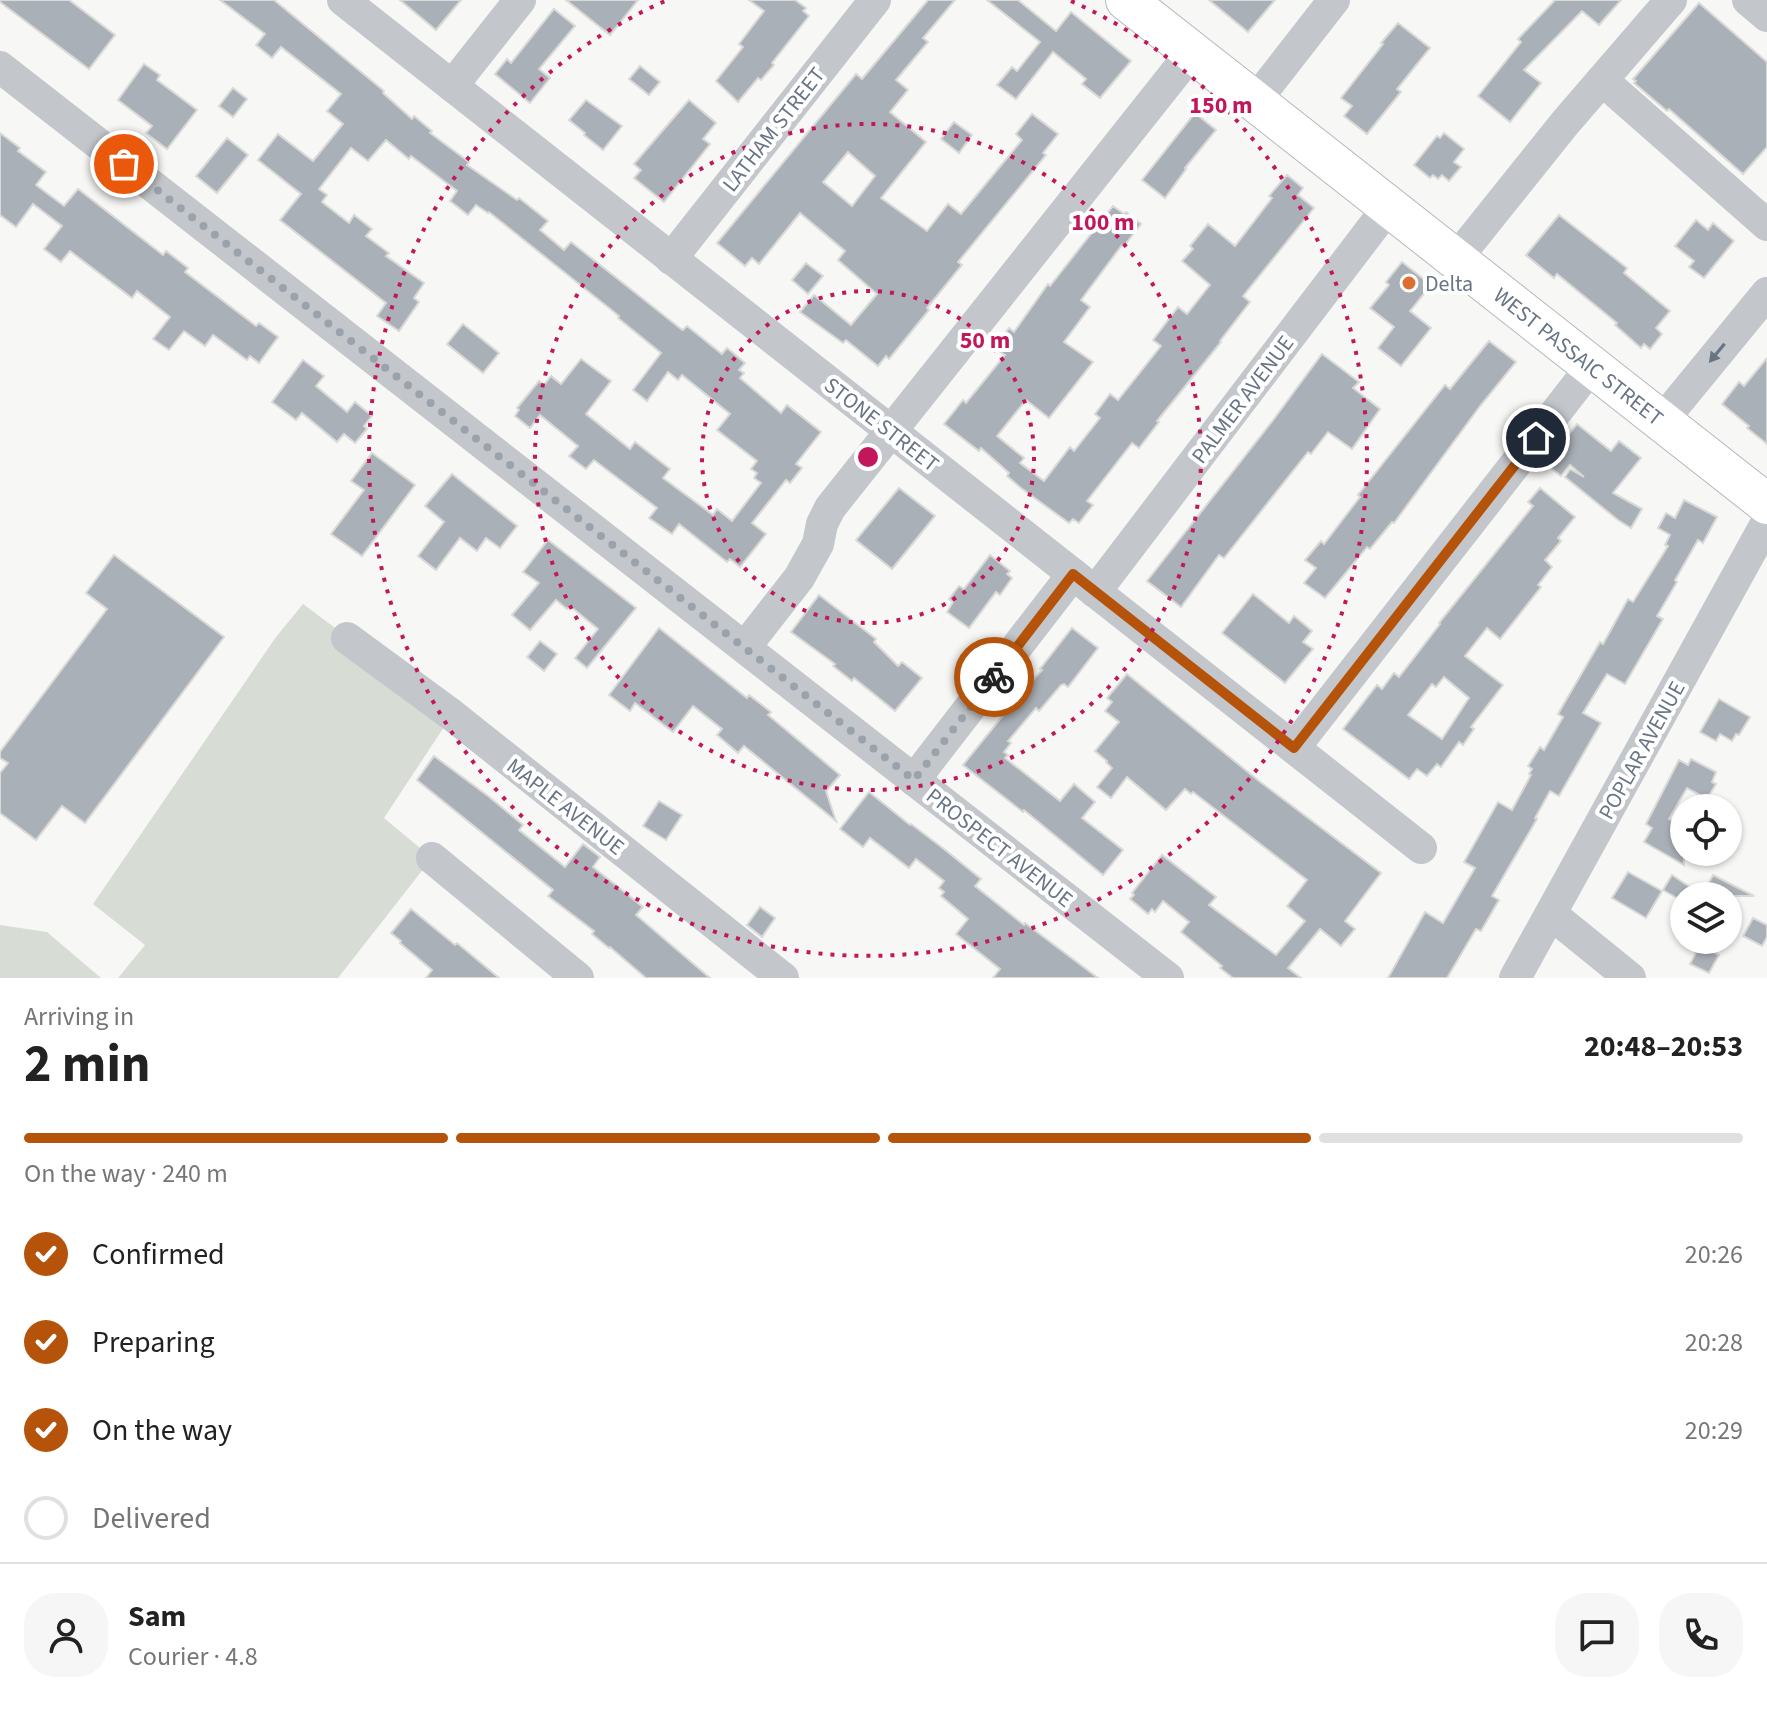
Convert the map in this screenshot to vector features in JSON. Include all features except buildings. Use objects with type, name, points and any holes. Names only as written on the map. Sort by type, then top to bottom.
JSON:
[{"type":"main road","name":"WEST PASSAIC STREET","points":[[1126,0],[1767,504]]},
{"type":"street","name":"STONE STREET","points":[[343,0],[1421,848]]},
{"type":"street","points":[[452,86],[520,0]]},
{"type":"street","name":"LATHAM STREET","points":[[671,259],[875,0]]},
{"type":"street","points":[[1256,100],[1334,0]]},
{"type":"street","points":[[1456,259],[1565,123],[1671,0]]},
{"type":"street","points":[[1748,0],[1767,16]]},
{"type":"street","points":[[745,647],[799,578],[818,544],[822,524],[830,508],[1192,52]]},
{"type":"street","name":"PROSPECT AVENUE","points":[[0,67],[1168,978]]},
{"type":"street","points":[[1602,80],[1767,225]]},
{"type":"street","name":"PALMER AVENUE","points":[[914,780],[1084,583],[1389,206]]},
{"type":"street","points":[[1662,421],[1767,293]]},
{"type":"street","points":[[1294,748],[1592,366]]},
{"type":"street","name":"POPLAR AVENUE","points":[[1515,978],[1767,522]]},
{"type":"street","name":"MAPLE AVENUE","points":[[347,638],[452,715],[783,978]]},
{"type":"street","points":[[432,858],[578,978]]},
{"type":"street","points":[[1551,914],[1630,978]]},
{"type":"shaded area","points":[[303,604],[452,715],[384,818],[432,858],[338,978],[118,978],[145,945],[93,904],[276,637]]},
{"type":"shaded area","points":[[0,925],[47,932],[101,978],[0,978]]},
{"type":"way so far","points":[[124,164],[914,780],[994,677]]},
{"type":"place","name":"Delta","points":[[1409,283]]},
{"type":"route","points":[[994,677],[1073,574],[1294,748],[1536,438]]}]
